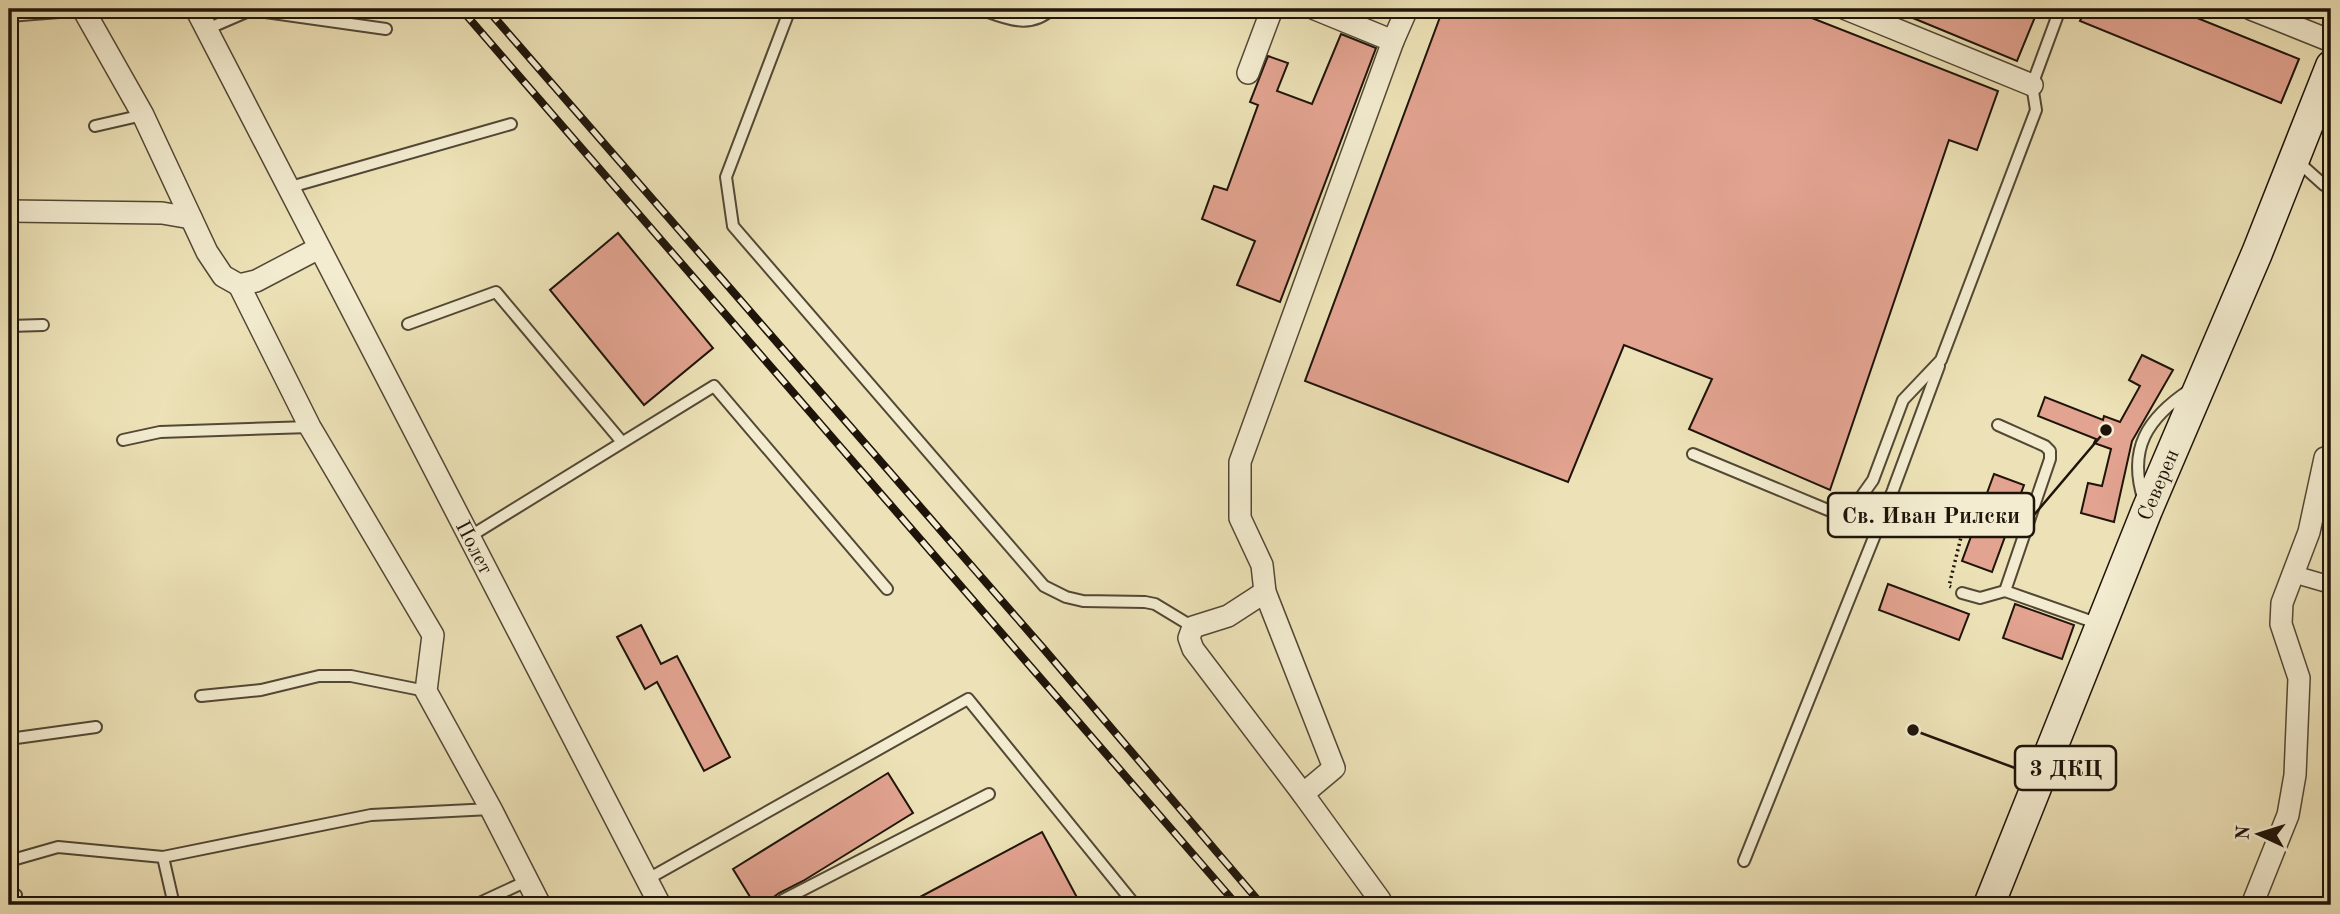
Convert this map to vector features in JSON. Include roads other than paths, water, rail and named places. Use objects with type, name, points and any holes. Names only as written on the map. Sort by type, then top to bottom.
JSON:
[{"type":"main road","name":"Северен","points":[[1989,905],[2147,510],[2257,253],[2331,66]]},
{"type":"street","points":[[83,9],[143,115],[207,252],[223,276],[239,285],[310,427],[433,635],[426,691],[540,905]]},
{"type":"street","name":"Полет","points":[[196,9],[660,905]]},
{"type":"street","points":[[1248,73],[1272,9]]},
{"type":"street","points":[[1315,9],[1393,41]]},
{"type":"street","points":[[1303,794],[1334,768],[1265,592],[1262,565],[1240,518],[1240,462],[1407,9]]},
{"type":"street","points":[[1846,9],[2032,85]]},
{"type":"street","points":[[2251,9],[2331,41]]},
{"type":"street","points":[[9,211],[162,213],[191,218]]},
{"type":"street","points":[[239,285],[256,281],[320,248]]},
{"type":"street","points":[[2252,905],[2288,815],[2295,775],[2299,678],[2281,624],[2281,603],[2309,532],[2325,458],[2331,456]]},
{"type":"street","points":[[2293,574],[2331,585]]},
{"type":"street","points":[[1265,592],[1228,616],[1193,627],[1189,638],[1193,649],[1380,900]]},
{"type":"lane","points":[[9,16],[83,9]]},
{"type":"lane","points":[[790,9],[726,177],[733,226],[1044,586],[1066,597],[1083,601],[1155,604],[1193,627]]},
{"type":"lane","points":[[980,9],[1015,21],[1032,21],[1052,9]]},
{"type":"lane","points":[[1744,861],[1893,491],[2036,110],[2032,85],[2060,9]]},
{"type":"lane","points":[[207,29],[251,10],[386,29]]},
{"type":"lane","points":[[94,126],[143,115]]},
{"type":"lane","points":[[288,188],[511,124]]},
{"type":"lane","points":[[2295,159],[2331,189]]},
{"type":"lane","points":[[408,324],[496,292],[622,442]]},
{"type":"lane","points":[[9,326],[43,325]]},
{"type":"lane","points":[[1693,454],[1828,510],[1856,505],[1873,480],[1903,400],[1941,360]]},
{"type":"lane","points":[[468,537],[714,386],[887,589]]},
{"type":"lane","points":[[1998,425],[2045,446],[2050,451],[2050,460],[2005,591]]},
{"type":"lane","points":[[123,440],[160,432],[310,427]]},
{"type":"lane","points":[[1962,593],[1980,598],[2005,591],[2102,625]]},
{"type":"lane","points":[[201,695],[261,690],[319,676],[351,676],[426,691]]},
{"type":"lane","points":[[646,880],[968,699],[1135,905]]},
{"type":"lane","points":[[9,740],[96,727]]},
{"type":"lane","points":[[786,905],[783,900],[989,794]]},
{"type":"lane","points":[[9,861],[58,847],[163,857],[371,815],[491,809]]},
{"type":"lane","points":[[163,857],[174,905]]},
{"type":"lane","points":[[475,905],[527,881]]},
{"type":"railway","points":[[461,9],[1237,905]]},
{"type":"railway","points":[[487,9],[1043,648],[1262,905]]},
{"type":"place","name":"Св. Иван Рилски","points":[[2106,430]]},
{"type":"place","name":"3 ДКЦ","points":[[1913,730]]}]
